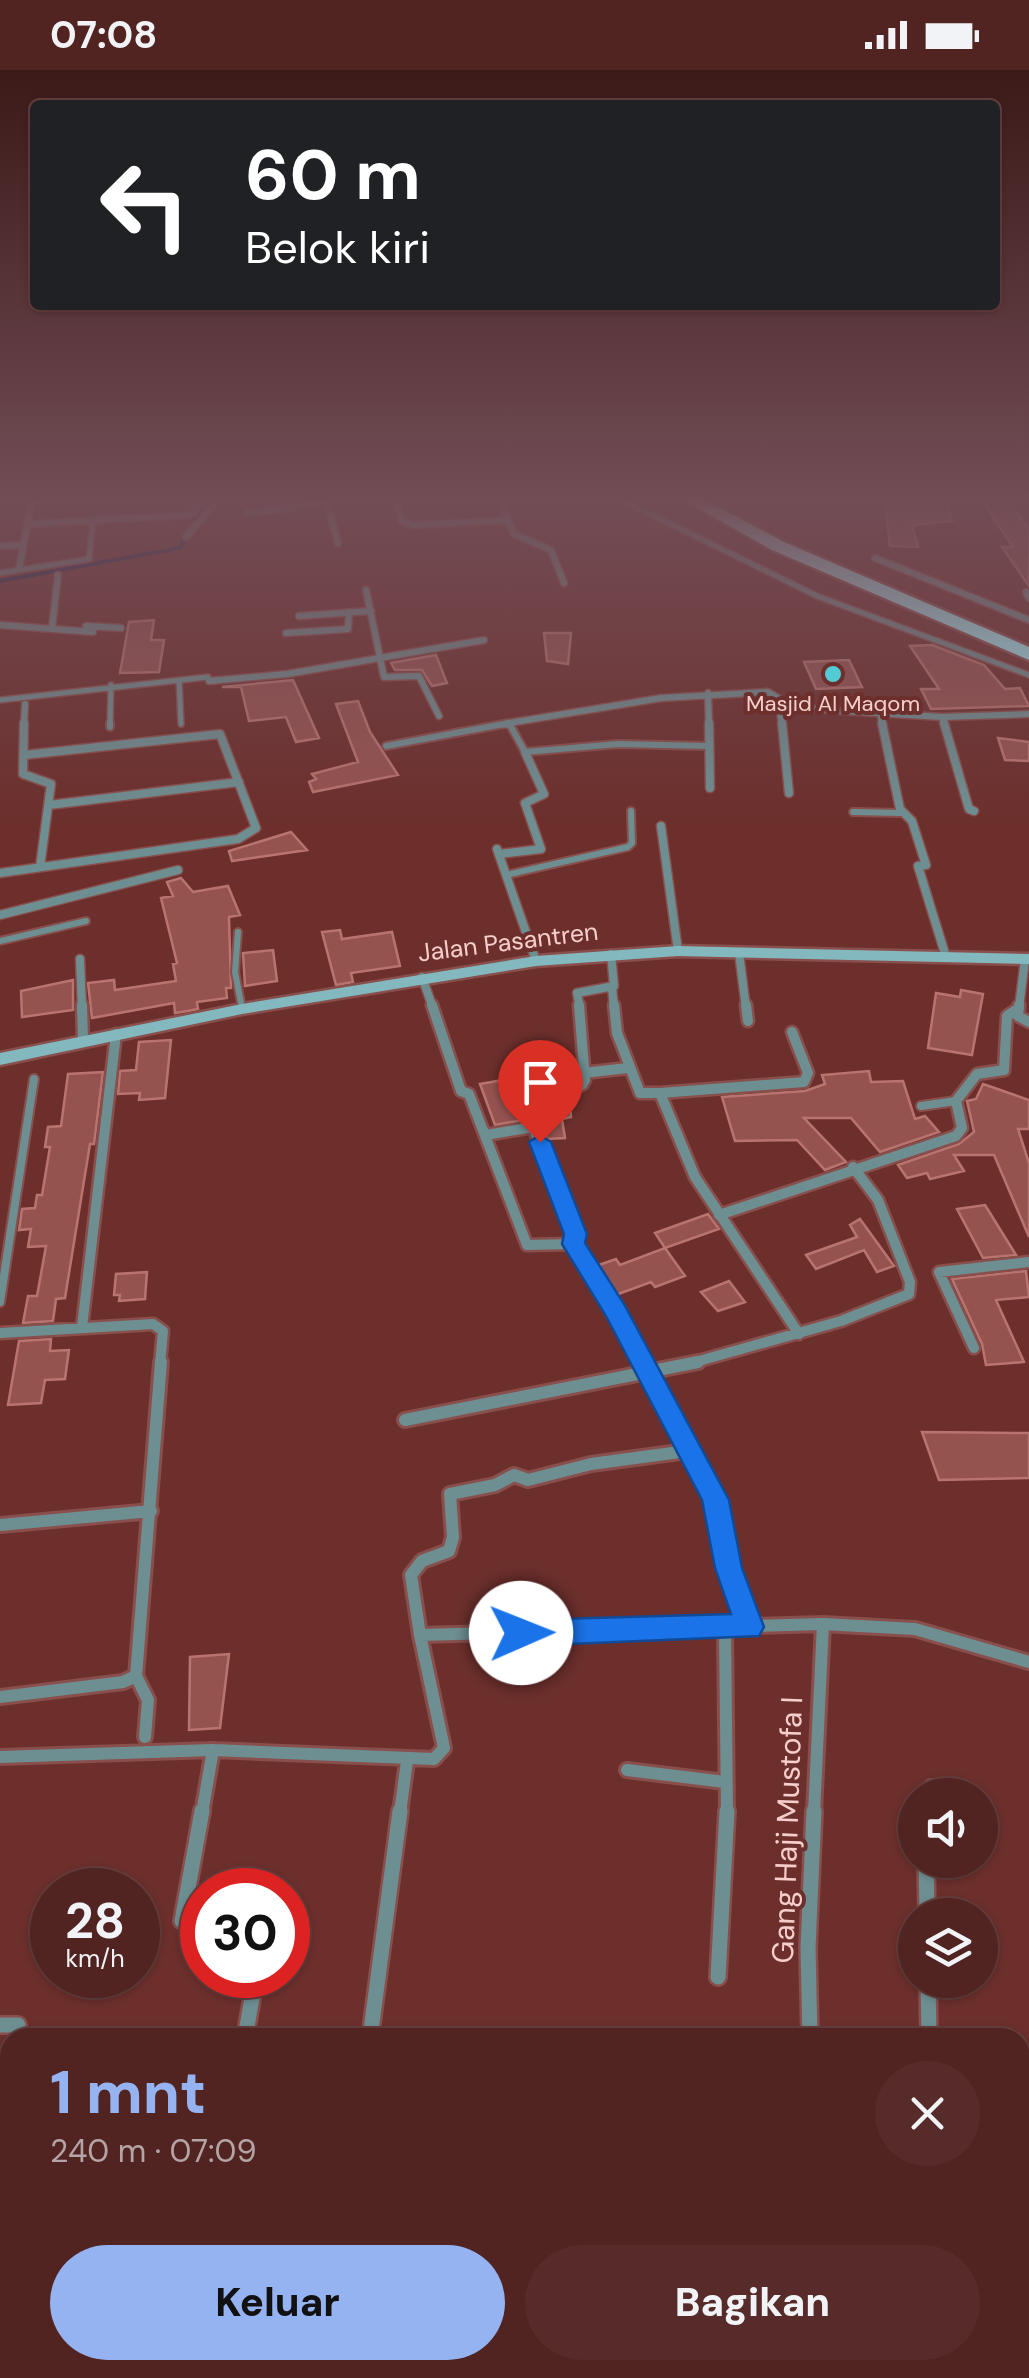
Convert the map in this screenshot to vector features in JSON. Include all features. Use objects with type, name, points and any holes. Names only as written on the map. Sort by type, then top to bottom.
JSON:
[{"type":"highway","points":[[919,607],[1029,654]]},
{"type":"highway","points":[[950,607],[1029,640]]},
{"type":"main road","name":"Jalan Pasantren","points":[[0,1058],[422,976],[536,961],[678,952],[1027,959]]},
{"type":"street","points":[[56,628],[57,607]]},
{"type":"street","points":[[370,607],[384,677],[420,676],[440,716]]},
{"type":"street","points":[[996,607],[1029,620]]},
{"type":"street","points":[[300,616],[371,611]]},
{"type":"street","points":[[286,633],[348,628],[349,612]]},
{"type":"street","points":[[0,625],[121,628]]},
{"type":"street","points":[[56,628],[93,632]]},
{"type":"street","points":[[208,679],[484,640]]},
{"type":"street","points":[[509,723],[708,693],[768,692],[778,698],[789,794]]},
{"type":"street","points":[[708,693],[710,788]]},
{"type":"street","points":[[25,704],[25,777],[51,784],[40,867]]},
{"type":"street","points":[[780,708],[942,717],[1029,714]]},
{"type":"street","points":[[880,712],[903,813],[912,821],[926,864],[918,866],[946,957]]},
{"type":"street","points":[[942,717],[969,810],[974,811]]},
{"type":"street","points":[[0,873],[252,834],[256,828],[220,734],[24,755]]},
{"type":"street","points":[[526,752],[544,794],[525,803],[541,849],[498,851],[536,961]]},
{"type":"street","points":[[49,805],[239,782]]},
{"type":"street","points":[[662,826],[678,952]]},
{"type":"street","points":[[0,914],[178,870]]},
{"type":"street","points":[[740,953],[748,1021]]},
{"type":"street","points":[[610,954],[617,1034],[640,1092],[807,1080],[792,1032]]},
{"type":"street","points":[[80,959],[83,1040]]},
{"type":"street","points":[[1027,959],[1019,1008],[1020,1018],[1029,1022]]},
{"type":"street","points":[[422,976],[461,1091],[469,1094],[527,1244],[573,1244]]},
{"type":"street","points":[[544,1091],[582,1084],[578,1045],[585,1026],[577,992],[612,987]]},
{"type":"street","points":[[720,1215],[853,1167],[956,1136],[962,1128],[956,1101],[978,1074],[1004,1070],[1008,1016],[1019,1008]]},
{"type":"street","points":[[82,1327],[116,1034]]},
{"type":"street","points":[[583,1073],[628,1068]]},
{"type":"street","points":[[660,1093],[668,1121],[720,1215],[800,1334]]},
{"type":"street","points":[[486,1135],[533,1127],[575,1234],[573,1244],[650,1374],[716,1500],[728,1568],[749,1627]]},
{"type":"street","points":[[404,1420],[650,1374],[800,1334],[909,1294],[910,1282],[878,1200],[853,1167]]},
{"type":"street","points":[[974,1348],[940,1272],[1029,1262]]},
{"type":"street","points":[[0,1333],[153,1324],[163,1330],[136,1676],[148,1700],[145,1736]]},
{"type":"street","points":[[0,1757],[214,1750],[407,1761],[434,1759],[444,1748],[420,1635],[412,1574],[422,1561],[449,1551],[453,1537],[450,1494],[495,1485],[514,1475],[528,1480],[590,1464],[688,1452]]},
{"type":"street","points":[[0,1525],[151,1511]]},
{"type":"street","points":[[420,1635],[823,1624],[915,1629],[1029,1662]]},
{"type":"street","name":"Gang Haji Mustofa I","points":[[810,2028],[808,1948],[823,1624]]},
{"type":"street","points":[[718,1977],[728,1835],[725,1629]]},
{"type":"street","points":[[0,1697],[136,1676]]},
{"type":"street","points":[[192,1868],[214,1750]]},
{"type":"street","points":[[372,2028],[407,1761]]},
{"type":"street","points":[[627,1770],[725,1782]]},
{"type":"street","points":[[247,2028],[252,1998]]},
{"type":"street","points":[[928,1998],[929,2028]]},
{"type":"street","points":[[0,2025],[18,2026]]},
{"type":"lane","points":[[848,607],[931,635],[1029,676]]},
{"type":"lane","points":[[0,700],[208,679]]},
{"type":"lane","points":[[180,680],[181,724]]},
{"type":"lane","points":[[110,727],[111,686]]},
{"type":"lane","points":[[386,746],[509,723],[526,752],[618,744],[708,746]]},
{"type":"lane","points":[[506,874],[628,847],[632,843],[630,811]]},
{"type":"lane","points":[[854,812],[903,813]]},
{"type":"lane","points":[[0,941],[86,921]]},
{"type":"lane","points":[[238,932],[235,984],[242,1010]]},
{"type":"lane","points":[[0,1302],[34,1080]]},
{"type":"lane","points":[[921,1106],[956,1101]]},
{"type":"building","points":[[154,620],[151,640],[164,640],[159,672],[120,673],[129,622]]},
{"type":"building","points":[[544,633],[571,633],[568,664],[547,661]]},
{"type":"building","points":[[932,645],[984,665],[1005,689],[1020,688],[1029,706],[931,709],[921,689],[939,689],[910,646]]},
{"type":"building","points":[[436,655],[447,683],[432,686],[422,670],[395,670],[391,663]]},
{"type":"building","name":"Masjid Al Maqom","points":[[849,660],[862,687],[816,689],[804,662]]},
{"type":"building","points":[[293,680],[319,738],[296,742],[286,717],[249,721],[241,687],[222,687]]},
{"type":"building","points":[[358,701],[370,732],[398,775],[313,792],[309,782],[316,779],[312,774],[358,762],[336,704]]},
{"type":"building","points":[[998,738],[1029,742],[1029,761],[1005,760]]},
{"type":"building","points":[[291,832],[307,850],[232,861],[229,851]]},
{"type":"building","points":[[181,878],[193,892],[228,886],[240,915],[229,917],[231,988],[226,988],[227,998],[197,1002],[198,1009],[175,1013],[174,1003],[92,1018],[88,983],[114,980],[115,990],[176,981],[173,964],[177,963],[161,898],[173,896],[167,882]]},
{"type":"building","points":[[340,930],[342,939],[392,932],[400,966],[351,973],[353,982],[336,985],[322,932]]},
{"type":"building","points":[[273,950],[277,981],[245,986],[243,953]]},
{"type":"building","points":[[73,980],[73,1010],[22,1017],[21,991]]},
{"type":"building","points":[[961,990],[983,994],[972,1055],[928,1048],[936,993],[960,997]]},
{"type":"building","points":[[171,1040],[165,1098],[139,1100],[140,1093],[118,1094],[120,1071],[136,1070],[139,1042]]},
{"type":"building","points":[[869,1071],[871,1082],[903,1081],[915,1119],[925,1116],[939,1132],[880,1152],[851,1118],[804,1118],[846,1162],[825,1170],[797,1140],[735,1141],[722,1097],[805,1091],[825,1084],[822,1075]]},
{"type":"building","points":[[103,1072],[94,1144],[90,1144],[65,1298],[56,1299],[53,1321],[23,1323],[28,1296],[37,1296],[46,1246],[28,1247],[31,1229],[19,1230],[22,1209],[35,1208],[37,1195],[42,1195],[50,1147],[45,1147],[48,1127],[61,1126],[68,1074]]},
{"type":"building","points":[[503,1080],[513,1106],[570,1106],[571,1117],[562,1119],[565,1138],[547,1139],[535,1118],[495,1125],[480,1084]]},
{"type":"building","points":[[983,1084],[1029,1100],[1029,1129],[1018,1129],[1029,1163],[1029,1237],[994,1155],[954,1155],[964,1171],[930,1179],[927,1173],[907,1178],[898,1165],[959,1144],[974,1132],[967,1101],[976,1099]]},
{"type":"building","points":[[985,1205],[1016,1255],[983,1258],[957,1209]]},
{"type":"building","points":[[708,1214],[719,1229],[665,1248],[655,1233]]},
{"type":"building","points":[[860,1219],[894,1266],[877,1272],[864,1250],[816,1269],[806,1255],[857,1237],[850,1225]]},
{"type":"building","points":[[665,1248],[685,1276],[655,1287],[651,1282],[613,1296],[596,1266],[616,1259],[620,1265]]},
{"type":"building","points":[[1026,1271],[1029,1297],[996,1300],[1024,1362],[986,1365],[982,1344],[952,1279]]},
{"type":"building","points":[[147,1272],[145,1299],[119,1301],[120,1295],[114,1295],[116,1274]]},
{"type":"building","points":[[729,1281],[745,1302],[718,1311],[701,1292]]},
{"type":"building","points":[[51,1339],[50,1351],[69,1350],[65,1379],[45,1380],[41,1403],[8,1405],[19,1341]]},
{"type":"building","points":[[922,1432],[1029,1433],[1029,1478],[939,1480]]},
{"type":"building","points":[[229,1654],[220,1728],[189,1730],[190,1657]]},
{"type":"place","name":"Masjid Al Maqom","points":[[833,674]]},
{"type":"route","points":[[521,1633],[749,1627],[728,1568],[716,1500],[615,1311],[573,1244],[575,1234],[540,1142]]}]
